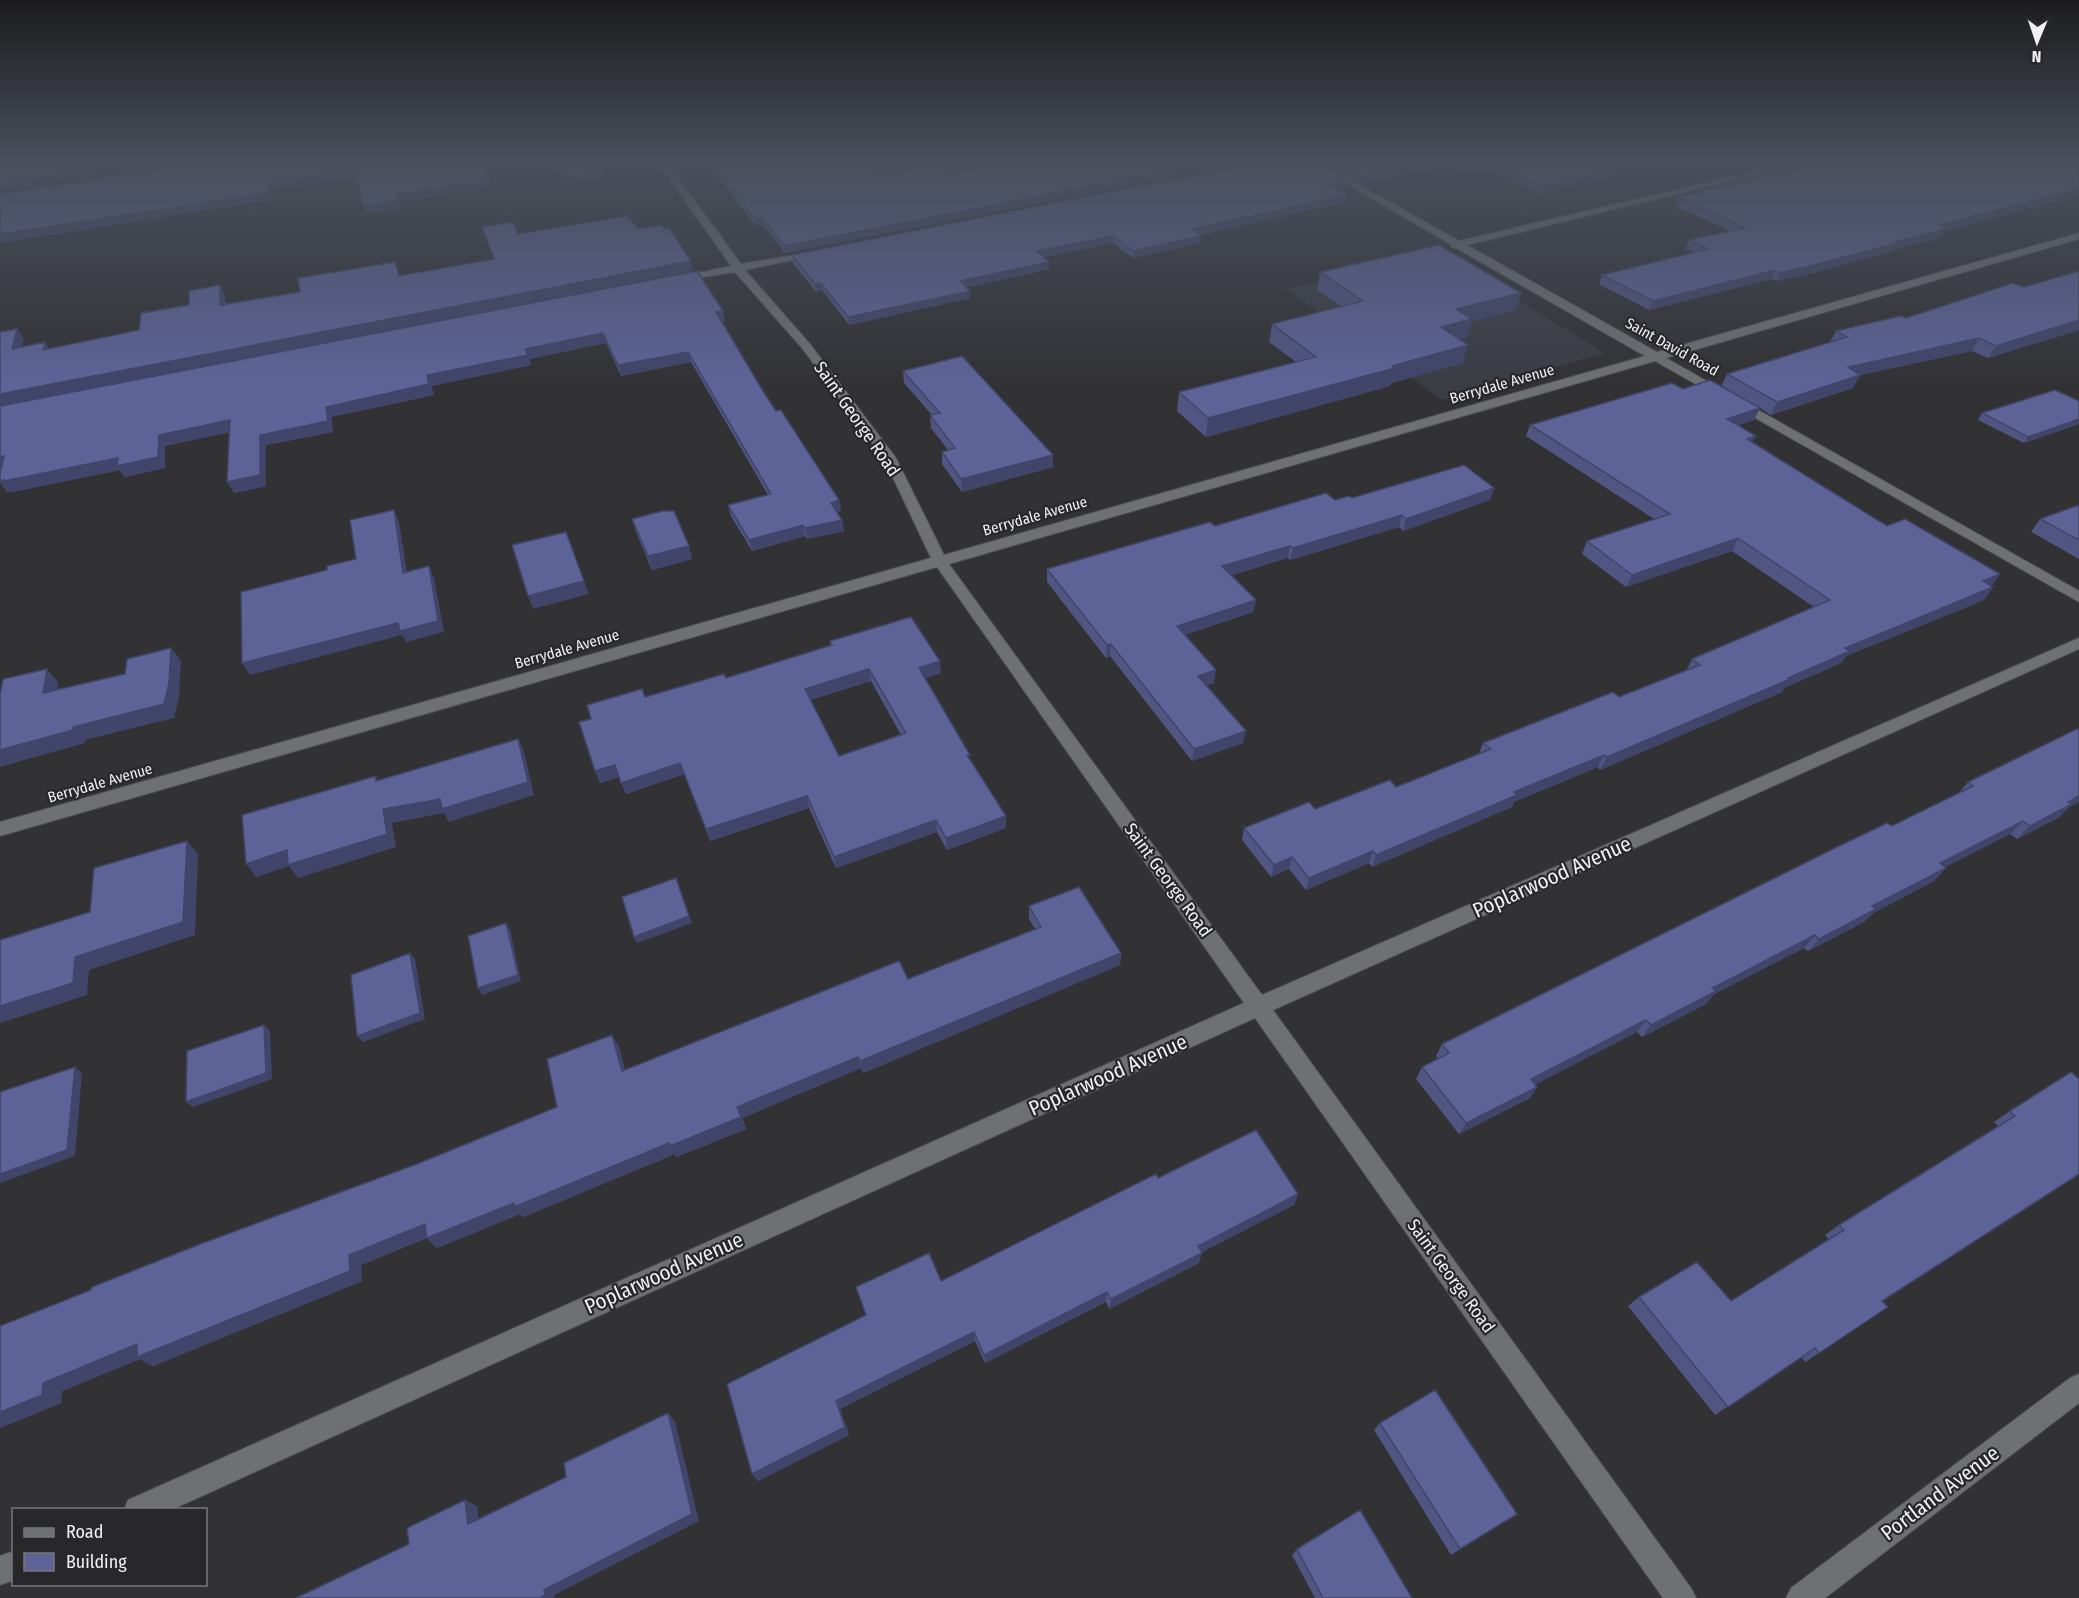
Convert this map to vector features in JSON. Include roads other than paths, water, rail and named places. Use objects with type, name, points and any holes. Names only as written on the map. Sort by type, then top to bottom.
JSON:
[{"type":"street","name":"Saint George Road","points":[[714,236],[738,268],[806,346],[891,461],[939,560],[1682,1598]]},
{"type":"street","name":"Saint David Road","points":[[1439,236],[2079,597]]},
{"type":"street","points":[[1455,245],[1495,236]]},
{"type":"street","name":"Berrydale Avenue","points":[[0,829],[2079,236]]},
{"type":"street","points":[[667,282],[831,250]]},
{"type":"street","name":"Poplarwood Avenue","points":[[140,1508],[2079,643]]},
{"type":"street","name":"Portland Avenue","points":[[1801,1598],[2079,1387]]}]
